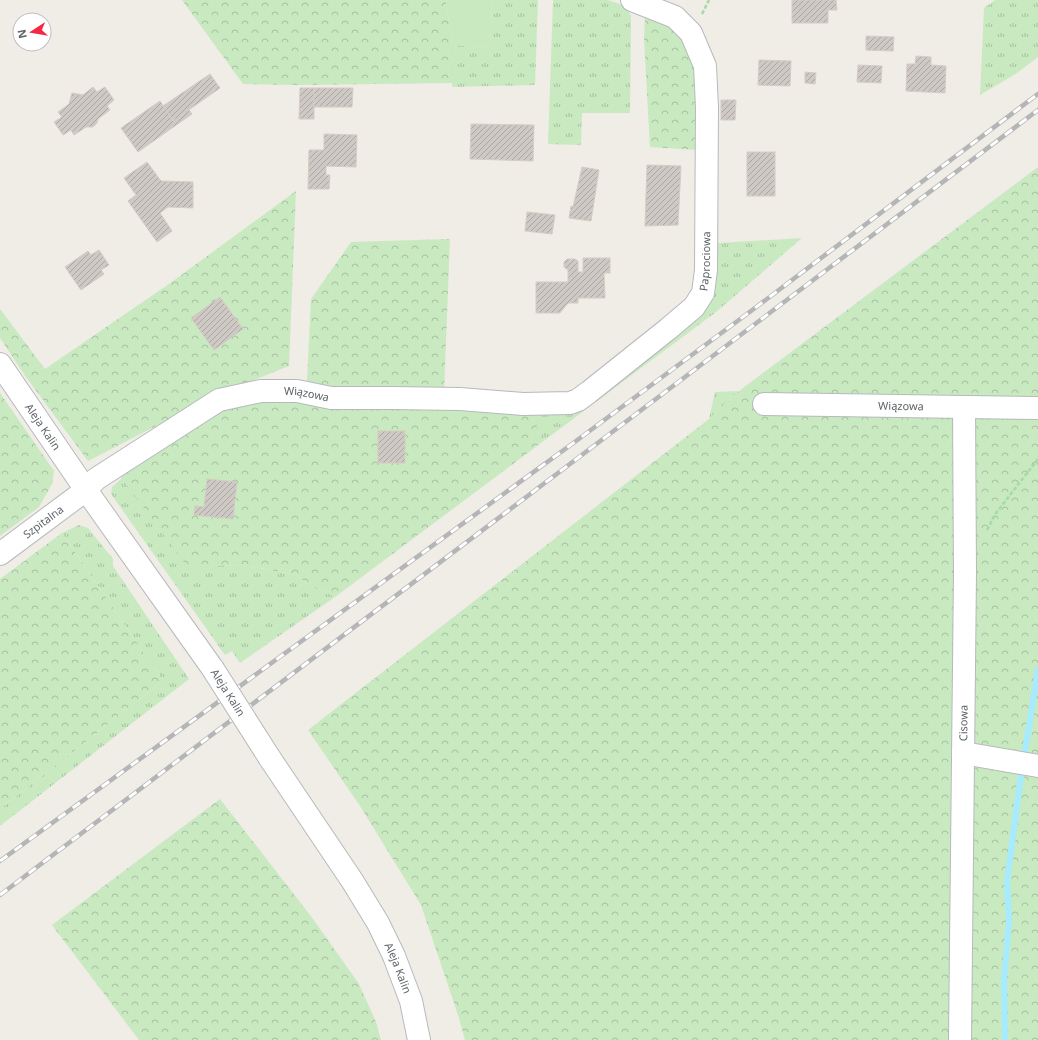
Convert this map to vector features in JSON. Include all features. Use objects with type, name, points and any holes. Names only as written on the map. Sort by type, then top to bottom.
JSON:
[{"type":"street","name":"Paprociowa","points":[[556,404],[570,403],[578,400],[694,307],[703,293],[706,270],[707,107],[705,66],[691,33],[675,17],[632,0]]},
{"type":"street","name":"Aleja Kalin","points":[[0,364],[86,490],[213,669],[269,757],[353,882],[378,924],[394,956],[411,1001],[419,1040]]},
{"type":"street","name":"Wiązowa","points":[[86,490],[96,479],[219,400],[261,391],[297,391],[331,398],[460,399],[523,404],[556,404]]},
{"type":"street","name":"Wiązowa","points":[[764,404],[1038,408]]},
{"type":"street","name":"Cisowa","points":[[960,1040],[965,573],[964,407]]},
{"type":"street","name":"Szpitalna","points":[[0,554],[86,490]]},
{"type":"street","points":[[963,753],[1038,766]]},
{"type":"path","points":[[985,533],[996,513],[1038,458]]},
{"type":"green space","points":[[182,0],[446,0],[452,45],[452,83],[298,85],[243,84]]},
{"type":"green space","points":[[446,0],[492,0],[490,47],[452,45]]},
{"type":"green space","points":[[492,0],[538,0],[535,85],[452,87],[452,45],[490,47]]},
{"type":"green space","points":[[553,0],[608,0],[622,5],[628,10],[631,16],[630,113],[582,113],[581,145],[548,144]]},
{"type":"green space","points":[[995,0],[1038,0],[1038,57],[1017,73],[980,95],[984,8]]},
{"type":"green space","points":[[645,15],[668,21],[691,51],[699,86],[697,150],[650,147],[644,39]]},
{"type":"green space","points":[[1038,167],[1038,1040],[465,1040],[421,905],[360,806],[308,730],[709,419],[739,391]]},
{"type":"green space","points":[[296,191],[289,366],[214,396],[88,461],[26,377],[0,338],[0,309],[45,369],[169,284]]},
{"type":"green space","points":[[802,238],[716,312],[545,440],[529,414],[560,412],[693,314],[711,249],[719,243]]},
{"type":"green space","points":[[450,239],[444,393],[326,389],[307,381],[311,299],[351,242]]},
{"type":"green space","points":[[739,391],[709,419],[715,392]]},
{"type":"green space","points":[[0,393],[54,471],[52,484],[39,507],[0,536]]},
{"type":"green space","points":[[272,398],[455,408],[529,414],[545,440],[335,597],[312,587],[296,575],[260,568],[228,565],[189,569],[118,473],[213,415],[241,402]]},
{"type":"green space","points":[[122,478],[189,568],[228,565],[260,568],[296,575],[312,587],[335,597],[240,663],[232,651],[225,655],[111,494],[112,487]]},
{"type":"green space","points":[[79,525],[88,528],[113,559],[113,566],[189,679],[0,826],[0,809],[163,681],[62,533]]},
{"type":"green space","points":[[62,533],[163,681],[0,809],[0,579]]},
{"type":"green space","points":[[220,799],[313,919],[359,984],[376,1022],[381,1040],[139,1040],[52,925]]},
{"type":"building","points":[[792,0],[836,0],[837,10],[828,10],[828,23],[792,23]]},
{"type":"building","points":[[866,36],[894,37],[893,51],[866,50]]},
{"type":"building","points":[[916,56],[931,57],[931,65],[946,66],[945,93],[906,91],[907,64],[915,64]]},
{"type":"building","points":[[759,60],[791,61],[790,86],[758,85]]},
{"type":"building","points":[[858,65],[882,66],[881,83],[857,82]]},
{"type":"building","points":[[805,72],[816,73],[815,84],[805,83]]},
{"type":"building","points":[[210,74],[220,88],[173,121],[163,106]]},
{"type":"building","points":[[93,87],[97,92],[105,87],[114,100],[107,106],[110,110],[98,119],[97,123],[93,127],[86,127],[74,135],[71,130],[63,135],[54,122],[62,117],[58,112],[69,104],[72,93],[83,95]]},
{"type":"building","points":[[300,88],[314,88],[314,119],[299,119]]},
{"type":"building","points":[[314,88],[353,88],[352,107],[314,107]]},
{"type":"building","points":[[721,100],[736,100],[735,120],[721,120]]},
{"type":"building","points":[[160,101],[173,121],[189,110],[192,114],[138,152],[121,128]]},
{"type":"building","points":[[471,124],[534,125],[533,161],[470,159]]},
{"type":"building","points":[[324,134],[357,135],[356,167],[326,166],[326,175],[330,175],[329,189],[308,189],[309,150],[324,150]]},
{"type":"building","points":[[747,152],[775,152],[775,196],[747,196]]},
{"type":"building","points":[[147,162],[161,181],[193,182],[193,208],[168,207],[160,213],[172,231],[157,242],[128,201],[136,195],[124,178]]},
{"type":"building","points":[[647,165],[681,166],[678,225],[645,226]]},
{"type":"building","points":[[582,167],[599,170],[591,221],[569,218]]},
{"type":"building","points":[[527,212],[555,215],[552,234],[525,231]]},
{"type":"building","points":[[99,250],[109,265],[101,270],[104,274],[81,290],[65,267],[88,251],[91,255]]},
{"type":"building","points":[[583,258],[610,258],[610,273],[604,273],[605,298],[578,298],[578,303],[568,303],[560,313],[536,313],[536,282],[568,282],[568,270],[564,267],[564,262],[567,259],[575,259],[578,261],[578,272],[583,272]]},
{"type":"building","points":[[220,297],[243,329],[214,350],[191,318]]},
{"type":"building","points":[[378,431],[405,431],[405,463],[378,463]]},
{"type":"building","points":[[207,479],[237,482],[233,519],[194,515],[195,506],[204,507]]},
{"type":"waterway","points":[[1025,751],[1038,669]]},
{"type":"waterway","points":[[1005,1040],[1004,981],[1009,921],[1007,881],[1021,775]]},
{"type":"railway","points":[[0,861],[572,444],[1038,94]]},
{"type":"railway","points":[[0,895],[1038,110]]}]
